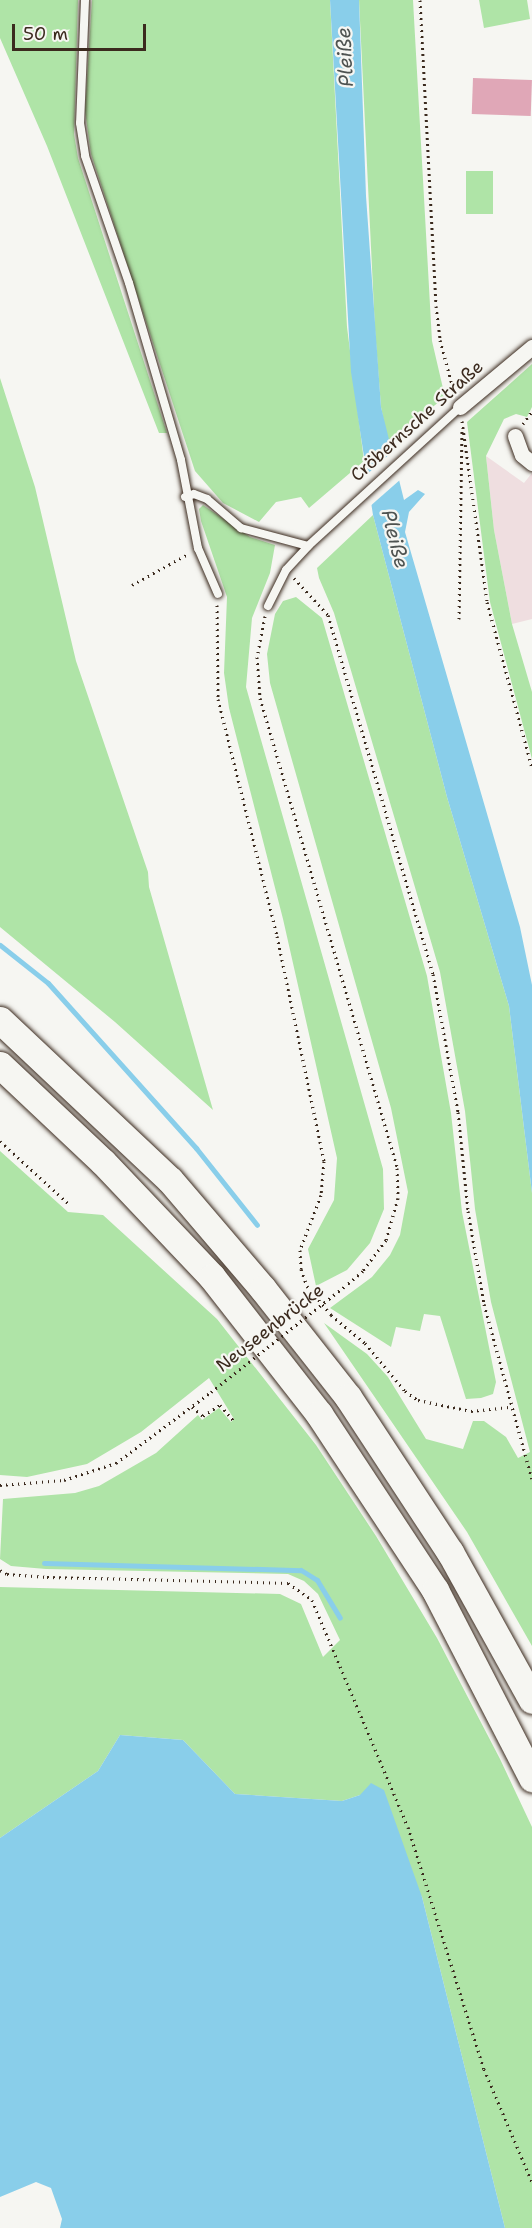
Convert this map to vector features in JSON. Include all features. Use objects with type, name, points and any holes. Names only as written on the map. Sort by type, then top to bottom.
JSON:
[{"type":"highway","points":[[0,1020],[170,1180],[263,1288],[348,1396],[450,1552],[532,1700]]},
{"type":"highway","points":[[0,1065],[103,1162],[204,1269],[319,1414],[435,1590],[532,1778]]},
{"type":"street","name":"Cröbernsche Straße","points":[[461,414],[532,347]]},
{"type":"street","points":[[515,436],[522,455],[532,463]]},
{"type":"lane","points":[[85,0],[80,123],[85,156],[129,283],[181,460],[186,497],[198,548],[218,594]]},
{"type":"lane","name":"Cröbernsche Straße","points":[[268,606],[286,570],[329,525],[433,433],[461,414]]},
{"type":"lane","points":[[186,497],[194,494],[207,499],[241,528],[308,546]]},
{"type":"path","points":[[420,0],[436,306],[444,361],[461,414],[487,602],[532,768]]},
{"type":"path","points":[[459,619],[461,414]]},
{"type":"path","points":[[132,585],[198,548]]},
{"type":"path","points":[[286,570],[328,615],[433,974],[458,1112],[468,1211],[484,1304],[509,1407],[532,1479]]},
{"type":"path","points":[[218,594],[215,645],[218,699],[277,936],[324,1161],[321,1195],[300,1250],[301,1269],[307,1286],[331,1315],[365,1343],[405,1391],[418,1400],[471,1411],[509,1407]]},
{"type":"path","name":"Neuseenbrücke","points":[[0,1485],[28,1486],[88,1474],[142,1446],[363,1271],[386,1240],[398,1198],[397,1168],[260,698],[257,657],[268,606]]},
{"type":"path","points":[[0,1141],[68,1203]]},
{"type":"path","points":[[192,1407],[203,1416],[220,1405],[233,1420]]},
{"type":"path","points":[[0,1570],[7,1574],[46,1577],[288,1583],[312,1600],[408,1827],[484,2069],[532,2182]]},
{"type":"shaded area","points":[[486,456],[524,483],[532,473],[532,619],[512,624],[494,530]]},
{"type":"green space","points":[[0,0],[78,0],[74,134],[78,158],[167,433],[159,433],[47,146],[0,38]]},
{"type":"green space","points":[[92,0],[330,0],[347,327],[364,461],[309,508],[301,497],[276,502],[259,522],[223,503],[195,471],[91,154],[85,111]]},
{"type":"green space","points":[[359,0],[413,0],[432,341],[445,397],[388,443],[381,407],[375,330]]},
{"type":"green space","points":[[479,0],[527,0],[530,19],[484,28]]},
{"type":"green space","points":[[466,171],[493,171],[493,214],[466,214]]},
{"type":"green space","points":[[532,364],[532,407],[527,417],[516,414],[504,419],[486,456],[494,530],[512,624],[532,692],[532,759],[490,602],[467,422]]},
{"type":"green space","points":[[0,378],[35,487],[76,661],[148,872],[149,887],[213,1110],[115,1022],[0,927]]},
{"type":"green space","points":[[203,505],[250,537],[275,545],[270,573],[252,618],[246,687],[383,1169],[384,1209],[370,1243],[347,1270],[316,1286],[308,1249],[334,1200],[337,1158],[283,919],[229,708],[224,673],[227,597],[201,521],[199,509]]},
{"type":"green space","points":[[373,515],[447,797],[509,1006],[532,1193],[532,1646],[467,1532],[324,1323],[367,1354],[388,1377],[426,1439],[463,1449],[473,1421],[484,1421],[506,1437],[518,1458],[530,1452],[491,1302],[475,1209],[465,1111],[440,972],[334,613],[317,568]]},
{"type":"green space","points":[[296,597],[322,618],[427,976],[451,1113],[462,1212],[496,1382],[493,1394],[481,1398],[466,1399],[440,1316],[424,1314],[420,1331],[396,1327],[391,1347],[330,1308],[372,1277],[390,1255],[400,1235],[408,1192],[391,1108],[270,683],[267,654],[275,614],[283,601]]},
{"type":"green space","points":[[0,1151],[68,1212],[103,1215],[217,1319],[316,1445],[376,1536],[437,1638],[500,1759],[532,1827],[532,2228],[505,2228],[422,1897],[360,1795],[342,1801],[235,1794],[183,1740],[120,1735],[98,1771],[0,1838],[0,1587],[280,1594],[301,1604],[323,1657],[340,1640],[318,1594],[304,1581],[288,1574],[46,1569],[11,1566],[0,1559],[3,1499],[75,1493],[99,1486],[156,1453],[198,1415],[202,1420],[219,1408],[231,1422],[234,1419],[209,1378],[141,1432],[87,1464],[27,1477],[0,1475]]},
{"type":"water","name":"Pleiße","points":[[330,0],[359,0],[366,196],[381,407],[404,500],[418,490],[425,494],[409,512],[405,532],[520,927],[532,985],[532,1193],[509,1006],[447,797],[373,515],[351,372]]},
{"type":"water","points":[[120,1735],[183,1740],[235,1794],[342,1801],[360,1795],[371,1783],[384,1790],[422,1897],[505,2228],[60,2228],[62,2219],[51,2188],[36,2182],[0,2197],[0,1838],[98,1771]]},
{"type":"pier","points":[[393,451],[401,479],[368,508],[364,477]]},
{"type":"building","points":[[473,78],[532,80],[531,116],[472,114]]},
{"type":"waterway","points":[[0,945],[48,983],[196,1148],[257,1225]]},
{"type":"waterway","points":[[44,1563],[301,1570],[317,1580],[340,1618]]}]
